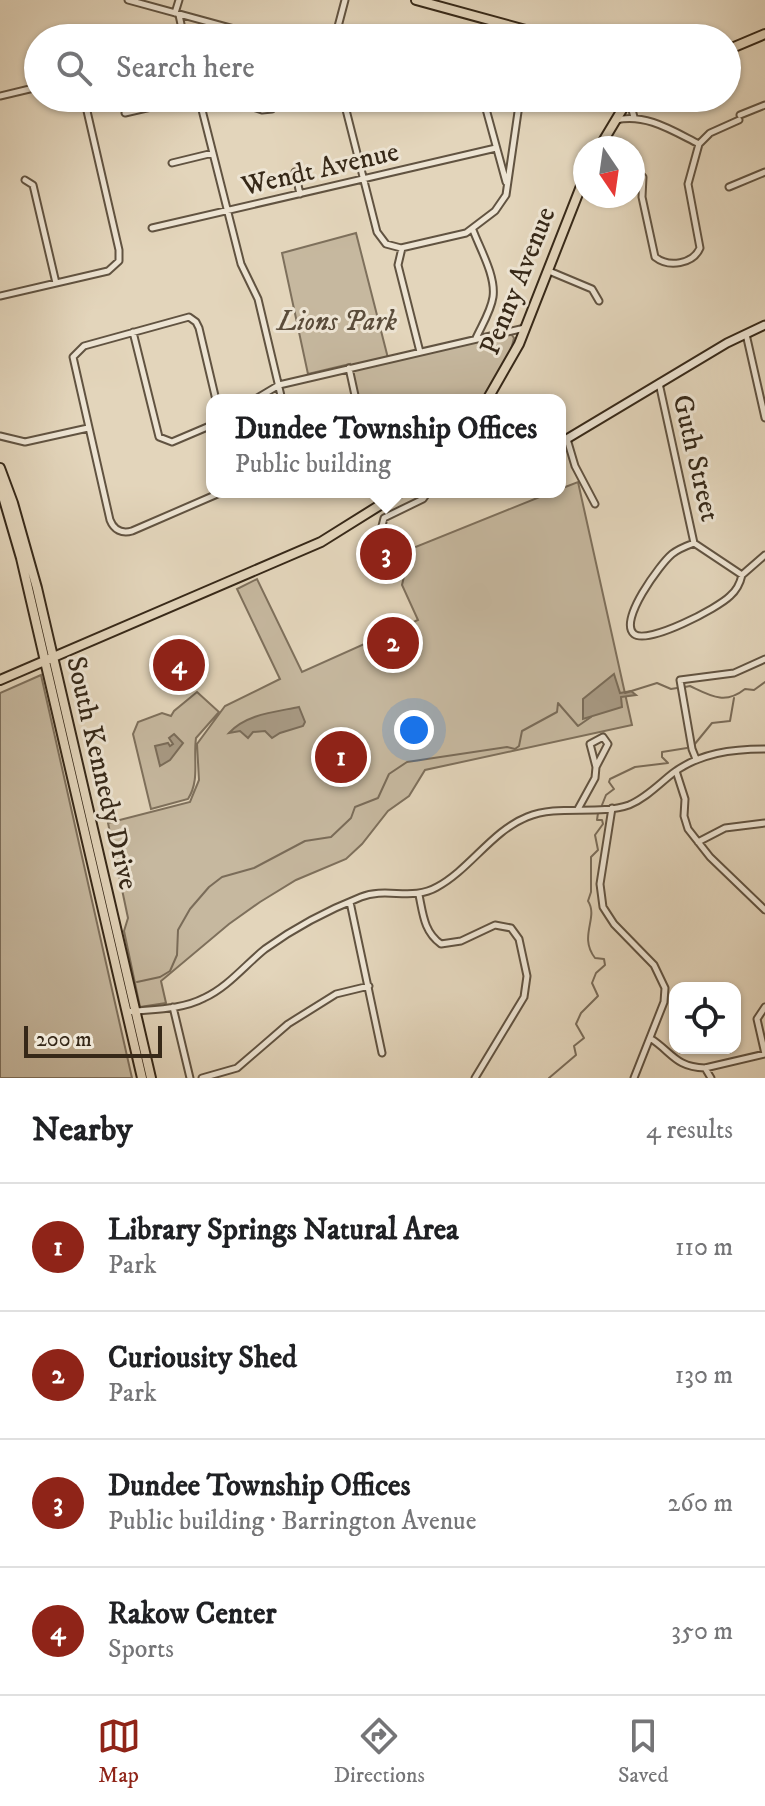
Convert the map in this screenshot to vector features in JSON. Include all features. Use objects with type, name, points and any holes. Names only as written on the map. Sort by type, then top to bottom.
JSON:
[{"type":"main road","points":[[416,0],[504,24]]},
{"type":"main road","points":[[741,44],[765,34]]},
{"type":"main road","points":[[606,136],[621,112]]},
{"type":"main road","name":"Penny Avenue","points":[[491,394],[512,360],[573,207]]},
{"type":"main road","name":"South Kennedy Drive","points":[[0,468],[3,481],[0,486],[49,659],[131,1011],[151,1078]]},
{"type":"main road","points":[[0,680],[321,542],[392,498]]},
{"type":"main road","name":"South Kennedy Drive","points":[[131,1011],[142,1078]]},
{"type":"street","points":[[128,0],[217,24]]},
{"type":"street","points":[[179,0],[177,13],[180,24]]},
{"type":"street","points":[[339,24],[345,0]]},
{"type":"street","points":[[0,96],[24,90]]},
{"type":"street","points":[[644,208],[655,257],[665,263],[694,257],[700,250],[688,184],[699,144],[710,133],[765,105]]},
{"type":"street","points":[[0,296],[108,271],[116,266],[120,258],[87,112]]},
{"type":"street","points":[[125,113],[129,112]]},
{"type":"street","points":[[203,112],[242,270],[259,302],[281,394]]},
{"type":"street","points":[[346,112],[377,234],[385,243],[402,248],[473,230],[501,205],[507,186],[518,112]]},
{"type":"street","points":[[487,112],[507,186]]},
{"type":"street","points":[[633,112],[634,117]]},
{"type":"street","points":[[616,120],[634,117],[699,144]]},
{"type":"street","name":"Wendt Avenue","points":[[152,228],[496,148]]},
{"type":"street","points":[[172,163],[213,153]]},
{"type":"street","points":[[295,172],[300,194]]},
{"type":"street","points":[[729,187],[765,172]]},
{"type":"street","points":[[25,180],[33,185],[56,283]]},
{"type":"street","points":[[473,230],[494,292],[491,306],[475,339]]},
{"type":"street","points":[[402,248],[398,266],[420,352]]},
{"type":"street","points":[[548,271],[593,289],[599,301]]},
{"type":"street","points":[[208,498],[132,531],[118,530],[110,522],[73,361],[82,346],[181,317],[192,319],[199,328],[215,394]]},
{"type":"street","points":[[566,439],[658,382],[765,325]]},
{"type":"street","points":[[264,394],[279,385],[526,328]]},
{"type":"street","points":[[133,332],[157,432],[163,440],[173,442],[206,428]]},
{"type":"street","points":[[745,333],[765,418]]},
{"type":"street","points":[[349,368],[355,394]]},
{"type":"street","name":"Guth Street","points":[[658,382],[694,543]]},
{"type":"street","points":[[0,436],[25,442],[88,428]]},
{"type":"street","points":[[566,447],[595,504]]},
{"type":"street","points":[[379,498],[381,506]]},
{"type":"street","points":[[382,526],[384,518],[424,498]]},
{"type":"street","points":[[742,575],[694,543],[679,549],[667,559],[638,600],[630,620],[631,629],[634,634],[644,636],[673,629],[711,610],[737,589],[742,575],[765,555]]},
{"type":"street","points":[[696,759],[680,680],[734,673],[765,659]]},
{"type":"street","points":[[577,810],[595,778],[596,767],[590,744],[603,737],[608,744],[596,767]]},
{"type":"street","points":[[131,1011],[198,1001],[214,993],[287,935],[363,896],[382,893],[419,895],[443,884],[505,831],[525,818],[543,812],[612,808],[641,799],[696,759],[718,753],[765,749]]},
{"type":"street","points":[[676,771],[685,799],[685,824],[698,842],[765,910]]},
{"type":"street","points":[[612,808],[600,892],[607,916],[648,957],[664,983],[665,998],[634,1078]]},
{"type":"street","points":[[698,842],[725,828],[765,823]]},
{"type":"street","points":[[419,895],[424,923],[431,937],[441,944],[470,937],[486,927],[505,925],[519,939],[527,976],[524,997],[475,1078]]},
{"type":"street","points":[[350,902],[382,1053]]},
{"type":"street","points":[[202,1078],[237,1068],[288,1024],[336,994],[369,986]]},
{"type":"street","points":[[173,1007],[190,1078]]},
{"type":"street","points":[[650,1038],[680,1063],[705,1068],[765,1054],[757,1019],[765,1007]]},
{"type":"street","points":[[705,1068],[711,1078]]},
{"type":"green space","name":"Lions Park","points":[[356,233],[389,362],[511,334],[514,338],[510,354],[486,394],[358,394],[350,364],[308,374],[282,253]]},
{"type":"green space","points":[[578,482],[632,725],[425,770],[409,796],[388,811],[346,859],[296,880],[229,924],[161,981],[166,1003],[140,1007],[124,931],[128,918],[108,823],[190,802],[199,780],[197,744],[225,706],[280,679],[237,589],[257,579],[302,672],[418,620],[402,585],[405,572],[398,554],[537,498],[566,498],[566,487]]},
{"type":"green space","points":[[41,675],[132,1078],[0,1078],[0,693]]},
{"type":"green space","points":[[197,692],[219,712],[196,738],[192,792],[188,799],[151,809],[133,734],[138,722],[162,713],[171,716]]},
{"type":"shaded area","points":[[614,674],[620,693],[631,691],[636,695],[621,697],[622,707],[583,719],[583,699]]},
{"type":"shaded area","points":[[299,707],[305,722],[303,726],[272,738],[265,731],[253,732],[248,738],[240,731],[229,733],[252,718]]},
{"type":"shaded area","points":[[174,734],[183,743],[170,760],[160,766],[155,746],[168,743],[170,746],[173,744],[169,738]]},
{"type":"waterway","points":[[685,687],[724,698],[745,689],[754,690],[765,682]]},
{"type":"waterway","points":[[625,693],[657,683],[671,689],[677,688]]},
{"type":"waterway","points":[[694,745],[712,723],[730,721],[734,698]]},
{"type":"waterway","points":[[137,982],[160,977],[170,971],[177,955],[178,930],[190,909],[209,887],[222,877],[254,868],[305,841],[331,837],[351,818],[355,807],[378,798],[389,774],[407,762],[507,747],[515,749],[519,746],[522,731],[557,712],[558,703],[578,726],[591,717]]},
{"type":"waterway","points":[[602,805],[606,795],[614,789],[610,779],[635,767],[668,763],[662,752],[687,748]]},
{"type":"waterway","points":[[549,1078],[576,1055],[574,1046],[584,1038],[576,1024],[581,1013],[598,996],[592,983],[596,973],[605,965],[604,959],[595,958],[588,942],[591,857],[598,850],[595,835],[603,824],[602,820],[597,820],[598,813]]},
{"type":"place","name":"Dundee Township Offices","points":[[386,554]]},
{"type":"place","name":"Curiousity Shed","points":[[393,643]]},
{"type":"place","name":"Rakow Center","points":[[179,665]]},
{"type":"place","name":"Library Springs Natural Area","points":[[341,757]]}]
